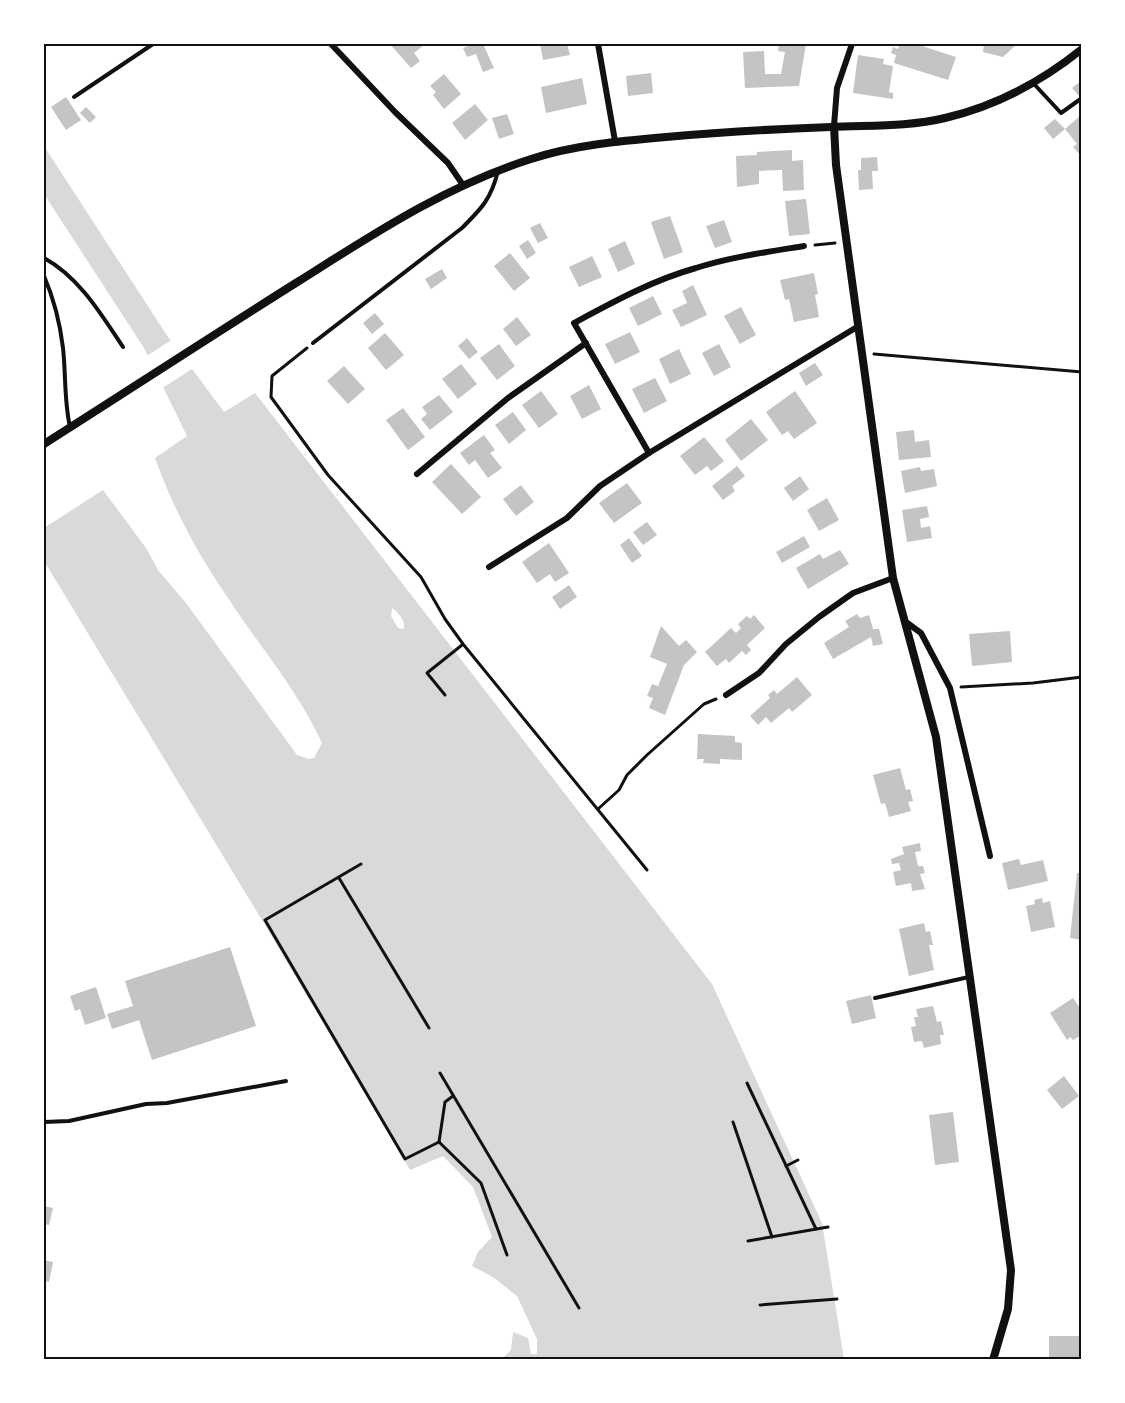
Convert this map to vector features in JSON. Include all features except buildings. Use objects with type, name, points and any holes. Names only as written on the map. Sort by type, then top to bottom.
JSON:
[{"type":"street","points":[[330,44],[448,163],[463,184]]},
{"type":"street","points":[[598,44],[615,141]]},
{"type":"street","points":[[852,44],[837,88],[834,126],[836,165],[893,578],[936,737],[1011,1270],[1008,1309],[993,1359]]},
{"type":"street","points":[[44,444],[399,218],[463,184],[498,170],[534,158],[615,141],[712,132],[894,125],[943,118],[981,108],[1016,94],[1082,50]]},
{"type":"street","points":[[650,453],[574,323],[630,294],[694,268],[747,255],[804,246]]},
{"type":"street","points":[[489,567],[567,518],[600,486],[650,453],[857,327]]},
{"type":"street","points":[[417,474],[508,398],[586,343]]},
{"type":"street","points":[[726,695],[759,673],[786,644],[853,593],[893,578]]},
{"type":"street","points":[[906,622],[921,633],[950,688],[990,856]]},
{"type":"lane","points":[[74,97],[153,44]]},
{"type":"lane","points":[[1033,83],[1061,113],[1082,98]]},
{"type":"lane","points":[[314,343],[462,228],[480,210],[492,192],[498,170]]},
{"type":"lane","points":[[44,258],[60,267],[92,302],[123,347]]},
{"type":"lane","points":[[44,276],[54,298],[63,348],[66,408],[70,427]]},
{"type":"lane","points":[[875,998],[970,977]]},
{"type":"lane","points":[[44,1122],[69,1121],[146,1104],[167,1103],[286,1081]]},
{"type":"path","points":[[804,246],[847,242]]},
{"type":"path","points":[[314,343],[272,376],[271,397],[328,475],[421,577],[445,619],[463,644],[647,870]]},
{"type":"path","points":[[861,353],[1082,372]]},
{"type":"path","points":[[445,695],[427,673],[463,644]]},
{"type":"path","points":[[950,688],[1033,683],[1082,677]]},
{"type":"path","points":[[598,809],[619,790],[627,775],[704,704]]},
{"type":"path","points":[[361,864],[265,920],[405,1159],[439,1142]]},
{"type":"path","points":[[339,878],[429,1028]]},
{"type":"path","points":[[440,1073],[579,1308]]},
{"type":"path","points":[[747,1083],[816,1229]]},
{"type":"path","points":[[439,1142],[445,1102],[453,1096]]},
{"type":"path","points":[[733,1122],[772,1237]]},
{"type":"path","points":[[439,1142],[481,1183],[507,1255]]},
{"type":"path","points":[[786,1166],[798,1160]]},
{"type":"path","points":[[748,1241],[828,1227]]},
{"type":"path","points":[[760,1305],[837,1299]]},
{"type":"shaded area","points":[[44,146],[166,334],[224,412],[255,393],[712,984],[822,1223],[844,1359],[502,1359],[511,1350],[513,1332],[528,1338],[531,1354],[537,1354],[537,1339],[517,1296],[493,1277],[472,1266],[478,1252],[492,1237],[473,1187],[443,1156],[410,1170],[265,925],[44,561],[44,528],[103,490],[146,548],[158,570],[186,603],[297,755],[309,759],[314,758],[322,743],[313,725],[209,569],[179,515],[162,478],[155,458],[187,436],[144,348],[44,194]],"holes":[[[392,608],[399,614],[404,629],[398,628],[391,616]]]},
{"type":"pier","points":[[173,339],[195,367],[161,389],[145,357]]}]
